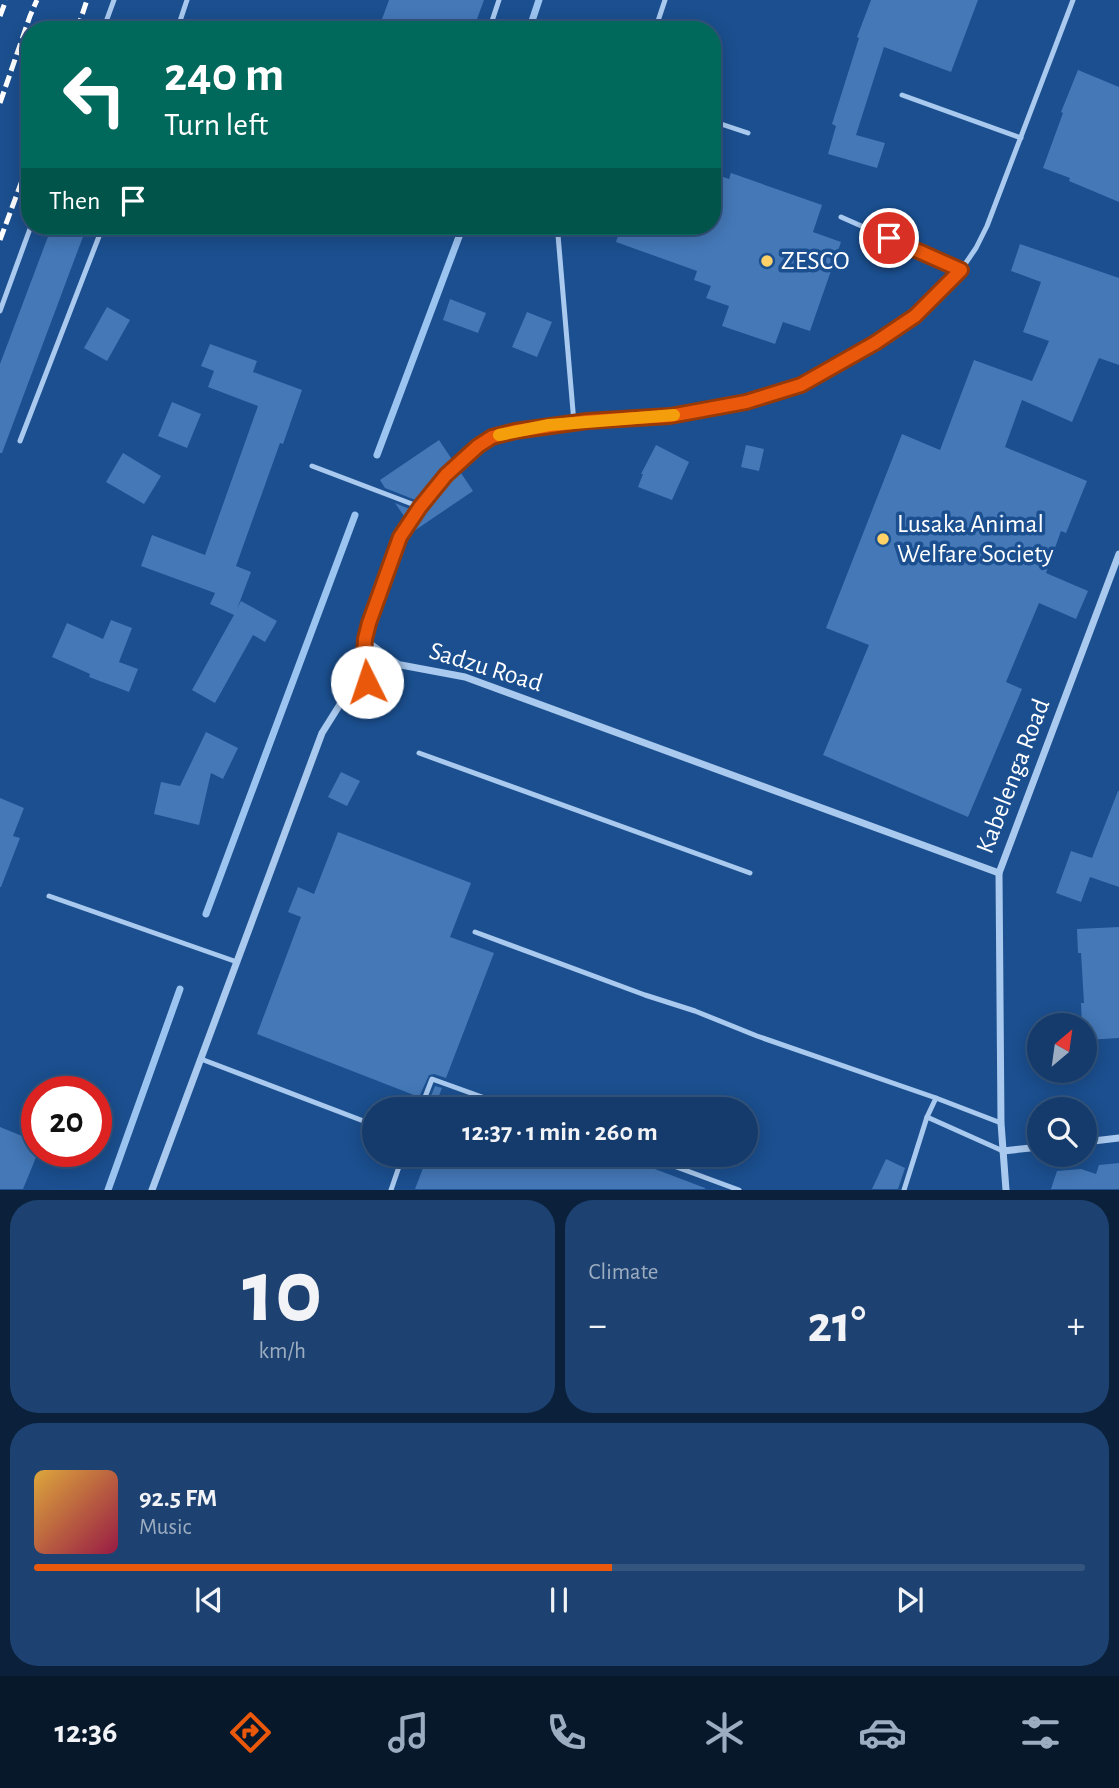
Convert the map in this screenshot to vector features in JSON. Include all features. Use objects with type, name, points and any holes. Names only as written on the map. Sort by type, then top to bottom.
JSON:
[{"type":"street","name":"Kabelenga Road","points":[[1006,1189],[1000,1123],[999,873],[1119,554]]},
{"type":"street","name":"Sadzu Road","points":[[152,1189],[322,733],[349,690],[401,665],[465,677],[999,873]]},
{"type":"street","points":[[1097,1141],[1119,1138]]},
{"type":"street","points":[[1003,1151],[1027,1148]]},
{"type":"lane","points":[[106,21],[114,0]]},
{"type":"lane","points":[[180,21],[187,0]]},
{"type":"lane","points":[[492,21],[499,0]]},
{"type":"lane","points":[[658,21],[665,0]]},
{"type":"lane","points":[[367,682],[365,639],[400,537],[446,475],[478,446],[492,437],[515,431],[574,423],[670,416],[746,402],[801,385],[875,343],[915,316],[961,270],[987,226],[1073,0]]},
{"type":"lane","points":[[902,95],[1021,138]]},
{"type":"lane","points":[[721,124],[748,133]]},
{"type":"lane","points":[[841,217],[961,270]]},
{"type":"lane","points":[[0,311],[28,235]]},
{"type":"lane","points":[[20,441],[100,235]]},
{"type":"lane","points":[[558,235],[574,423]]},
{"type":"lane","points":[[312,466],[420,507]]},
{"type":"lane","points":[[365,639],[401,665]]},
{"type":"lane","points":[[419,753],[750,873]]},
{"type":"lane","points":[[49,895],[237,962]]},
{"type":"lane","points":[[475,932],[1000,1123]]},
{"type":"lane","points":[[201,1059],[362,1120]]},
{"type":"lane","points":[[425,1097],[432,1079],[482,1097]]},
{"type":"lane","points":[[904,1189],[927,1117],[936,1098]]},
{"type":"lane","points":[[927,1117],[1003,1151]]},
{"type":"lane","points":[[391,1189],[399,1167]]},
{"type":"lane","points":[[678,1167],[739,1189]]},
{"type":"building","points":[[389,0],[484,0],[476,21],[381,21]]},
{"type":"building","points":[[871,0],[978,0],[951,72],[884,47],[856,135],[885,143],[877,168],[828,154],[836,126],[832,124],[859,38],[857,37]]},
{"type":"building","points":[[1078,70],[1119,87],[1119,202],[1043,168]]},
{"type":"building","name":"ZESCO","points":[[731,173],[822,205],[813,232],[841,242],[810,331],[783,322],[775,344],[722,326],[729,306],[706,298],[711,286],[694,280],[697,271],[616,242],[618,235],[721,235],[721,176],[729,179]]},
{"type":"building","points":[[49,235],[84,235],[2,453],[0,364]]},
{"type":"building","points":[[1020,244],[1119,278],[1119,365],[1099,358],[1072,422],[1022,400],[1005,447],[1087,481],[1066,533],[1061,531],[1046,573],[1088,591],[1076,619],[1039,603],[1006,682],[1022,689],[968,817],[823,755],[869,645],[826,628],[902,434],[940,450],[974,360],[1032,381],[1049,341],[1023,332],[1041,282],[1011,271]]},
{"type":"building","points":[[450,299],[486,313],[478,333],[443,320]]},
{"type":"building","points":[[107,307],[130,320],[107,361],[84,348]]},
{"type":"building","points":[[527,312],[552,322],[537,357],[512,347]]},
{"type":"building","points":[[210,344],[257,361],[253,372],[302,390],[236,566],[251,572],[237,609],[241,601],[277,621],[265,642],[253,635],[215,703],[192,690],[234,615],[210,604],[215,593],[141,566],[152,535],[205,555],[258,406],[208,387],[214,371],[201,366]]},
{"type":"building","points":[[172,402],[201,414],[187,448],[158,436]]},
{"type":"building","points":[[439,440],[453,461],[418,501],[385,488],[380,480]]},
{"type":"building","points":[[656,445],[689,462],[672,500],[638,487],[641,474]]},
{"type":"building","points":[[746,445],[764,449],[759,471],[741,467]]},
{"type":"building","points":[[123,453],[161,476],[144,504],[106,482]]},
{"type":"building","points":[[459,470],[473,491],[414,531],[412,528],[424,510]]},
{"type":"building","points":[[395,503],[412,510],[406,519]]},
{"type":"building","points":[[111,620],[132,628],[119,662],[138,669],[129,692],[89,677],[90,674],[52,657],[67,623],[103,639]]},
{"type":"building","points":[[206,732],[238,748],[223,779],[211,773],[199,825],[154,814],[161,782],[180,786]]},
{"type":"building","points":[[341,772],[360,781],[347,806],[328,797]]},
{"type":"building","points":[[1118,791],[1119,887],[1090,877],[1081,902],[1056,893],[1071,851],[1092,858]]},
{"type":"building","points":[[0,798],[24,808],[13,836],[20,838],[1,887],[0,887]]},
{"type":"building","points":[[338,832],[471,883],[450,937],[494,953],[446,1078],[429,1075],[419,1097],[257,1034],[301,917],[288,912],[298,887],[314,894]]},
{"type":"building","points":[[1119,927],[1119,1038],[1097,1039],[1097,1013],[1081,1013],[1081,1003],[1084,1003],[1077,929]]},
{"type":"building","points":[[435,1086],[442,1088],[438,1097],[431,1097]]},
{"type":"building","points":[[0,1127],[21,1136],[21,1167],[32,1167],[23,1189],[0,1189]]},
{"type":"building","points":[[886,1159],[905,1168],[898,1189],[872,1189]]},
{"type":"building","points":[[1119,1163],[1119,1189],[1051,1189],[1057,1171],[1081,1169],[1096,1174],[1099,1165]]},
{"type":"building","points":[[423,1167],[650,1167],[705,1188],[705,1189],[415,1189]]},
{"type":"waterway","points":[[532,21],[539,0]]},
{"type":"waterway","points":[[377,455],[460,235]]},
{"type":"waterway","points":[[206,914],[355,515]]},
{"type":"waterway","points":[[108,1190],[180,989]]},
{"type":"railway","points":[[0,16],[6,0]]},
{"type":"railway","points":[[28,21],[37,0]]},
{"type":"railway","points":[[80,21],[87,0]]},
{"type":"railway","points":[[0,103],[21,42]]},
{"type":"railway","points":[[0,240],[21,183]]},
{"type":"slow traffic","points":[[499,435],[549,425],[674,415]]},
{"type":"place","name":"ZESCO","points":[[767,261]]},
{"type":"place","name":"Lusaka Animal Welfare Society","points":[[883,539]]},
{"type":"route","points":[[367,682],[365,639],[400,537],[420,507],[462,459],[492,437],[515,431],[587,421],[670,416],[746,402],[801,385],[875,343],[915,316],[961,270],[889,238]]}]
